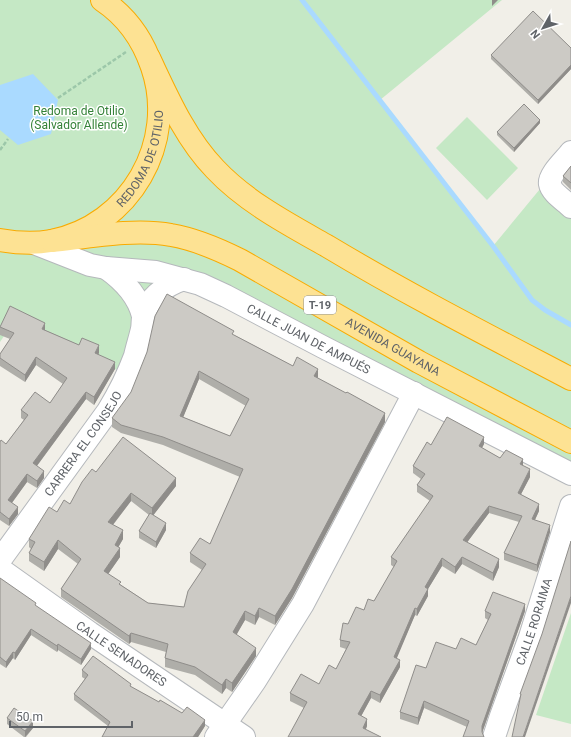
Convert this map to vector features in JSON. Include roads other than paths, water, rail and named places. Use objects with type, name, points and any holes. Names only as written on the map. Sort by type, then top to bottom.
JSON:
[{"type":"highway","name":"REDOMA DE OTILIO","points":[[0,240],[15,242],[43,242],[75,234],[102,220],[128,195],[142,175],[154,148],[158,130],[159,112],[155,75],[140,42],[118,13],[102,0]]},
{"type":"highway","name":"T-19","points":[[140,42],[175,111],[195,143],[214,168],[237,190],[291,225],[380,278],[450,317],[571,379]]},
{"type":"highway","name":"AVENIDA GUAYANA","points":[[43,242],[127,233],[151,232],[171,235],[215,248],[240,260],[419,362],[571,442]]},
{"type":"street","points":[[115,0],[140,42]]},
{"type":"street","points":[[571,152],[550,178],[550,184],[553,190],[571,207]]},
{"type":"street","name":"CALLE JUAN DE AMPUÉS","points":[[43,242],[71,259],[90,265],[106,268],[156,272],[200,284],[571,474]]},
{"type":"street","points":[[106,268],[119,277],[135,296],[143,316]]},
{"type":"street","name":"CARRERA EL CONSEJO","points":[[0,560],[108,411],[128,375],[135,356],[143,316],[150,302],[170,285],[184,279]]},
{"type":"street","points":[[221,731],[255,681],[303,604],[414,393]]},
{"type":"street","name":"CALLE RORAIMA","points":[[494,737],[530,636],[571,506]]},
{"type":"street","name":"CALLE SENADORES","points":[[0,569],[90,633],[221,731],[244,737]]},
{"type":"water","points":[[33,74],[58,100],[51,134],[18,145],[0,130],[0,85]]},
{"type":"waterway","points":[[302,0],[493,246],[532,300],[545,310],[571,325]]},
{"type":"park label","name":"Redoma de Otilio (Salvador Allende)","points":[[79,118]]}]
